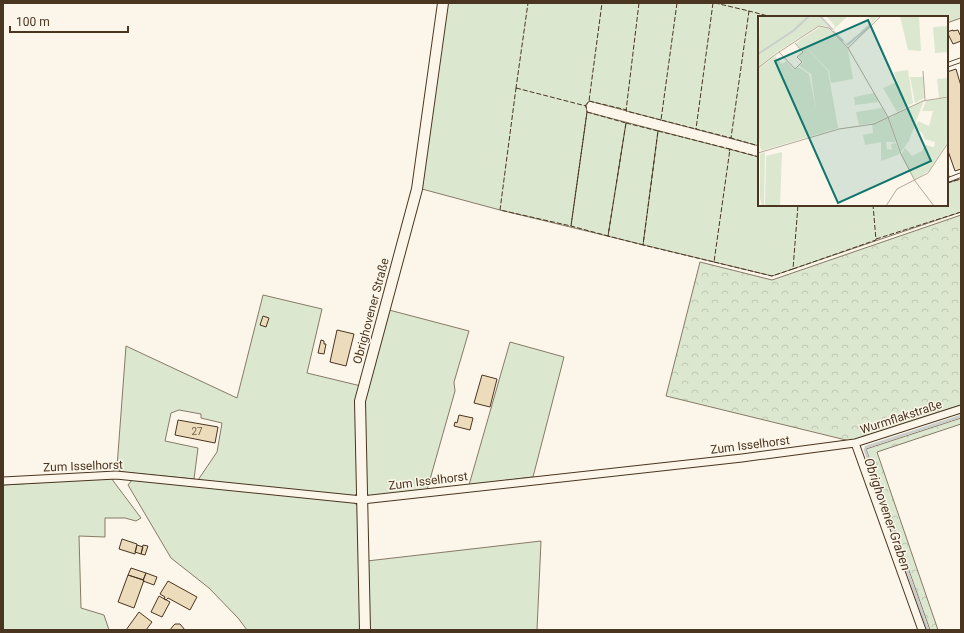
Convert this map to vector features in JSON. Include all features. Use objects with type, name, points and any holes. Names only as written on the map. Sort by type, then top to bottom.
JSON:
[{"type":"street","name":"Obrighovener Straße","points":[[365,630],[360,401],[417,189],[443,3]]},
{"type":"street","name":"Wurmflakstraße","points":[[922,630],[855,443],[961,409]]},
{"type":"street","name":"Zum Isselhorst","points":[[3,481],[116,475],[362,500],[742,458],[855,443]]},
{"type":"lane","points":[[948,65],[961,60]]},
{"type":"lane","points":[[948,180],[961,175]]},
{"type":"green space","points":[[447,3],[961,3],[961,18],[948,23],[948,16],[758,16],[758,146],[589,101],[586,106],[587,112],[758,157],[758,206],[948,206],[948,183],[961,179],[961,212],[772,276],[500,210],[422,189]]},
{"type":"green space","points":[[961,215],[961,405],[850,441],[666,396],[700,262],[772,280]]},
{"type":"green space","points":[[263,295],[322,309],[307,373],[361,386],[358,492],[354,496],[198,480],[217,452],[222,423],[201,418],[201,414],[179,410],[171,413],[165,441],[198,448],[194,479],[121,472],[117,467],[126,346],[237,398]]},
{"type":"green space","points":[[389,310],[469,331],[454,382],[455,391],[427,490],[371,497],[366,493],[364,402]]},
{"type":"green space","points":[[510,342],[564,357],[533,477],[469,485]]},
{"type":"green space","points":[[961,418],[961,424],[877,452],[938,630],[930,630],[866,449]]},
{"type":"green space","points":[[111,478],[141,518],[136,521],[125,518],[105,518],[105,537],[79,536],[81,608],[104,615],[109,630],[3,630],[3,485]]},
{"type":"green space","points":[[132,480],[354,502],[359,508],[361,630],[247,630],[238,618],[209,588],[171,558],[128,485]]},
{"type":"green space","points":[[541,541],[537,630],[368,630],[367,561]]},
{"type":"building","points":[[958,30],[961,35],[961,41],[953,44],[948,32]]},
{"type":"building","points":[[956,69],[961,86],[961,169],[955,171],[948,151],[948,72]]},
{"type":"building","points":[[263,316],[269,318],[266,327],[260,325]]},
{"type":"building","points":[[337,330],[354,334],[346,366],[330,362]]},
{"type":"building","points":[[321,340],[324,341],[324,344],[326,344],[324,354],[318,353]]},
{"type":"building","points":[[482,375],[497,379],[490,407],[474,403]]},
{"type":"building","points":[[459,415],[473,418],[470,430],[454,426],[455,422],[457,423]]},
{"type":"building","points":[[178,420],[218,427],[215,443],[175,435]]},
{"type":"building","points":[[122,539],[137,544],[135,554],[119,549]]},
{"type":"building","points":[[137,545],[143,547],[141,554],[135,552]]},
{"type":"building","points":[[143,545],[148,546],[145,555],[141,554]]},
{"type":"building","points":[[131,568],[146,573],[143,580],[128,575]]},
{"type":"building","points":[[146,573],[157,577],[154,585],[143,581]]},
{"type":"building","points":[[128,575],[144,580],[134,608],[118,602]]},
{"type":"building","points":[[168,581],[197,597],[190,610],[168,598],[166,600],[164,599],[165,597],[160,594]]},
{"type":"building","points":[[159,596],[170,602],[162,617],[151,612]]},
{"type":"building","points":[[139,612],[152,622],[146,630],[126,630]]},
{"type":"building","points":[[175,624],[180,624],[185,630],[170,630]]},
{"type":"waterway","name":"Obrighovener Graben","points":[[928,630],[865,450],[866,447],[961,416]]},
{"type":"fence","points":[[517,88],[528,3]]},
{"type":"fence","points":[[585,106],[589,101],[602,3]]},
{"type":"fence","points":[[639,3],[626,111],[661,120],[661,118]]},
{"type":"fence","points":[[677,3],[661,120],[696,128]]},
{"type":"fence","points":[[713,3],[696,129],[731,138],[749,11],[715,3]]},
{"type":"fence","points":[[749,12],[768,16]]},
{"type":"fence","points":[[516,88],[586,106],[587,112],[571,226],[500,210],[516,88]]},
{"type":"fence","points":[[589,101],[627,110]]},
{"type":"fence","points":[[587,112],[626,123],[608,236],[571,226],[587,112]]},
{"type":"fence","points":[[626,123],[658,131],[643,245],[608,236],[626,123]]},
{"type":"fence","points":[[658,131],[730,149],[714,262],[643,245],[658,131]]},
{"type":"fence","points":[[731,137],[758,146]]},
{"type":"fence","points":[[729,151],[730,149],[758,157]]},
{"type":"fence","points":[[948,183],[961,179]]},
{"type":"fence","points":[[714,262],[772,276],[793,269],[798,206]]},
{"type":"fence","points":[[793,269],[876,240],[873,206]]},
{"type":"fence","points":[[876,239],[961,212]]}]
